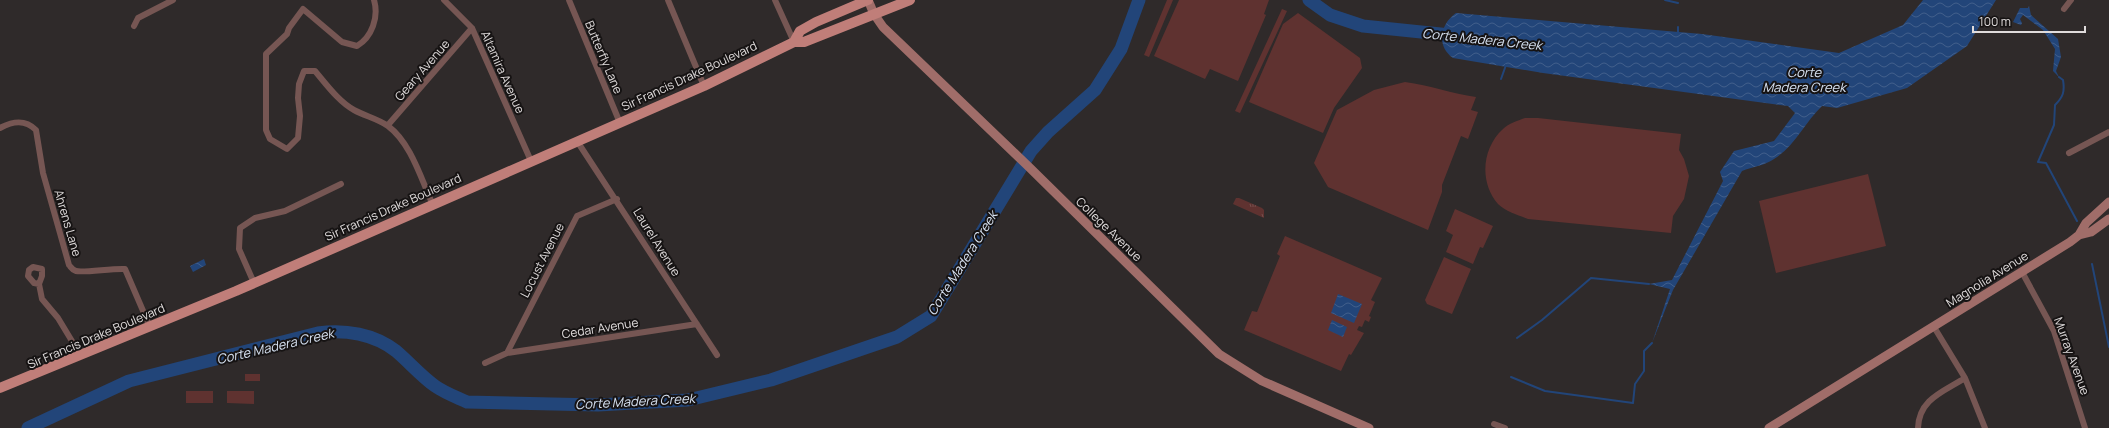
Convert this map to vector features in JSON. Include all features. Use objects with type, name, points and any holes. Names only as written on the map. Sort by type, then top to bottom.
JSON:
[{"type":"main road","name":"Sir Francis Drake Boulevard","points":[[794,42],[800,31],[805,28],[868,0]]},
{"type":"main road","name":"College Avenue","points":[[868,0],[874,14],[883,27],[1028,166],[1219,354],[1262,381],[1369,428]]},
{"type":"main road","name":"Sir Francis Drake Boulevard","points":[[0,388],[150,327],[433,205],[530,161],[704,86],[794,42],[804,42],[910,0]]},
{"type":"main road","name":"Magnolia Avenue","points":[[2079,235],[2086,223],[2109,202]]},
{"type":"main road","points":[[2091,232],[2109,210]]},
{"type":"main road","name":"Magnolia Avenue","points":[[1769,428],[1934,327],[2079,235],[2091,232],[2109,219]]},
{"type":"street","points":[[134,26],[138,18],[173,0]]},
{"type":"street","points":[[374,0],[377,10],[371,32],[365,42],[357,46],[342,42],[303,8],[289,28],[287,34],[266,54],[266,130],[270,139],[287,149],[298,138],[300,116],[298,98],[299,84],[304,71],[315,71],[327,86],[353,110],[388,126],[408,150],[433,205]]},
{"type":"street","name":"Altamira Avenue","points":[[444,0],[472,28],[530,161]]},
{"type":"street","name":"Butterfly Lane","points":[[569,0],[620,122]]},
{"type":"street","points":[[668,0],[704,86]]},
{"type":"street","points":[[775,0],[794,42]]},
{"type":"street","points":[[2064,9],[2071,0]]},
{"type":"street","name":"Geary Avenue","points":[[388,126],[472,28]]},
{"type":"street","name":"Ahrens Lane","points":[[0,128],[9,123],[22,122],[36,130],[45,180],[68,265],[72,269],[80,272],[110,268],[125,269],[150,327]]},
{"type":"street","points":[[2069,154],[2109,132]]},
{"type":"street","name":"Laurel Avenue","points":[[577,141],[617,199],[716,355]]},
{"type":"street","points":[[254,283],[239,249],[240,228],[255,218],[285,211],[341,184]]},
{"type":"street","name":"Locust Avenue","points":[[507,353],[577,216],[617,199]]},
{"type":"street","name":"Murray Avenue","points":[[2022,272],[2054,331],[2086,428]]},
{"type":"street","points":[[39,284],[42,299],[58,318],[81,356]]},
{"type":"street","name":"Cedar Avenue","points":[[485,363],[507,353],[697,324]]},
{"type":"street","points":[[1934,327],[1965,378],[1985,428]]},
{"type":"street","points":[[1918,428],[1918,418],[1926,403],[1965,378]]},
{"type":"street","points":[[1494,424],[1505,428]]},
{"type":"green space","points":[[1167,0],[1173,0],[1149,57],[1144,55]]},
{"type":"green space","points":[[1179,0],[1269,0],[1264,14],[1266,15],[1238,81],[1210,69],[1205,79],[1154,56]]},
{"type":"green space","points":[[1282,9],[1287,11],[1240,113],[1235,111]]},
{"type":"green space","points":[[1298,13],[1360,58],[1362,68],[1334,108],[1323,133],[1249,102],[1283,24]]},
{"type":"green space","points":[[1405,82],[1476,97],[1471,110],[1478,112],[1468,139],[1461,136],[1442,185],[1442,192],[1428,230],[1328,187],[1314,163],[1337,110],[1374,90]]},
{"type":"green space","points":[[1525,118],[1538,118],[1681,134],[1679,150],[1684,159],[1689,176],[1684,199],[1673,216],[1671,233],[1528,219],[1501,207],[1492,195],[1488,186],[1486,176],[1487,155],[1496,137],[1505,127]]},
{"type":"green space","points":[[1868,174],[1886,246],[1776,273],[1759,201]]},
{"type":"green space","points":[[1236,198],[1262,208],[1264,210],[1264,218],[1233,204]]},
{"type":"green space","points":[[1455,209],[1493,226],[1483,248],[1480,247],[1473,264],[1446,252],[1453,235],[1446,231]]},
{"type":"green space","points":[[1285,236],[1382,278],[1371,300],[1375,302],[1369,316],[1371,317],[1369,322],[1365,320],[1362,327],[1359,326],[1357,330],[1364,333],[1351,355],[1349,354],[1341,371],[1244,330],[1252,311],[1257,312],[1280,256],[1277,254]]},
{"type":"green space","points":[[1444,257],[1471,269],[1452,314],[1427,304],[1425,300]]},
{"type":"green space","points":[[245,374],[260,374],[260,381],[245,381]]},
{"type":"green space","points":[[186,391],[213,391],[213,403],[186,403]]},
{"type":"green space","points":[[227,391],[254,391],[254,404],[227,403]]},
{"type":"water","name":"Corte Madera Creek","points":[[1923,0],[1996,0],[1967,46],[1907,88],[1837,108],[1822,106],[1810,119],[1794,141],[1781,154],[1767,163],[1742,171],[1673,290],[1652,343],[1670,289],[1649,284],[1672,280],[1723,181],[1720,172],[1734,151],[1774,141],[1795,113],[1788,106],[1543,73],[1453,58],[1444,47],[1442,41],[1442,35],[1446,23],[1456,13],[1702,34],[1839,53],[1903,25]]},
{"type":"water","points":[[2029,6],[2031,15],[2058,39],[2061,57],[2056,71],[2059,77],[2053,71],[2055,49],[2043,30],[2023,15],[2020,19],[2022,23],[2021,25],[2013,22],[2020,8],[2028,8]]},
{"type":"water","points":[[204,259],[206,265],[193,272],[190,266]]},
{"type":"water","points":[[1338,294],[1362,304],[1354,323],[1331,313]]},
{"type":"water","points":[[1332,320],[1347,327],[1343,337],[1328,330]]},
{"type":"waterway","name":"Corte Madera Creek","points":[[28,428],[129,381],[318,333],[349,332],[378,340],[396,351],[435,386],[467,402],[598,405],[688,400],[771,380],[897,337],[931,316],[1031,151],[1048,132],[1095,90],[1121,49],[1139,0]]},
{"type":"waterway","name":"Corte Madera Creek","points":[[1309,0],[1330,15],[1363,26],[1460,36]]},
{"type":"waterway","points":[[1665,0],[1678,3]]},
{"type":"waterway","points":[[1678,27],[1678,33]]},
{"type":"waterway","points":[[1501,79],[1506,65]]},
{"type":"waterway","points":[[2059,77],[2063,80],[2063,94],[2055,105],[2054,125],[2038,162],[2046,163],[2077,221]]},
{"type":"waterway","points":[[2092,264],[2109,347]]},
{"type":"waterway","points":[[1517,338],[1542,320],[1591,278],[1649,284]]},
{"type":"waterway","points":[[1511,377],[1545,391],[1633,403],[1635,384],[1644,371],[1644,351],[1652,343]]}]
